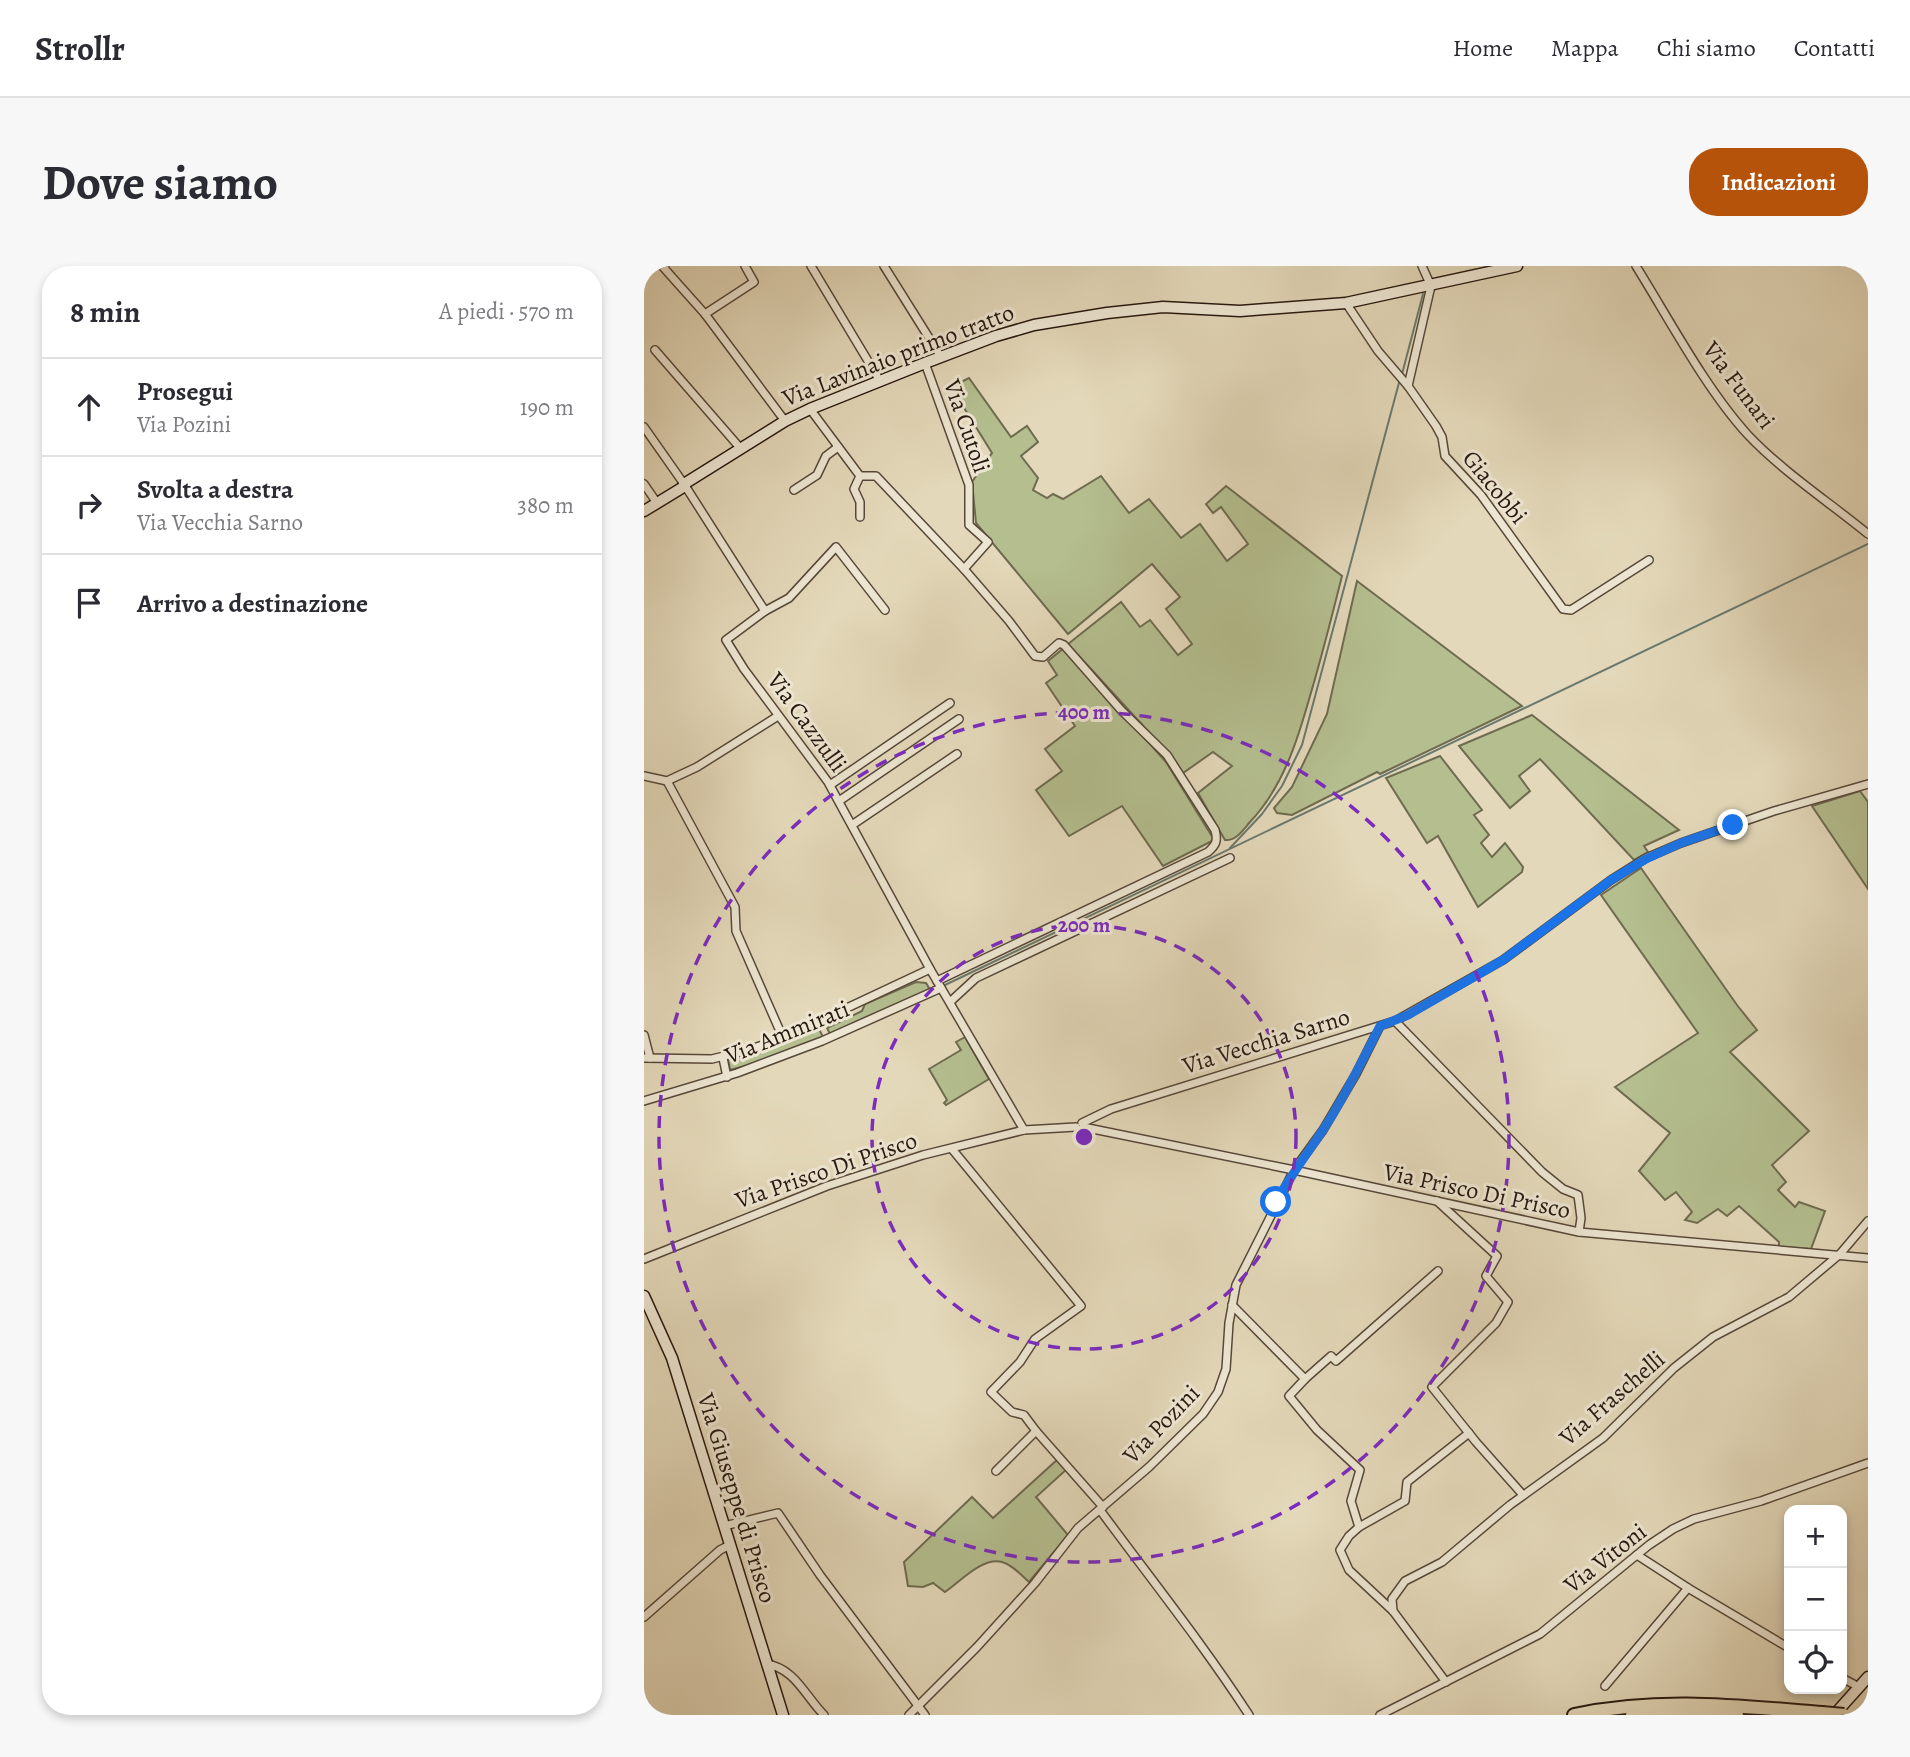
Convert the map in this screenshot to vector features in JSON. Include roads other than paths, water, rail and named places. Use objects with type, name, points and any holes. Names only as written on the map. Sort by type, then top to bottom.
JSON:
[{"type":"highway","points":[[1574,1715],[1698,1703],[1844,1715]]},
{"type":"highway","points":[[1655,1708],[1737,1715]]},
{"type":"street","points":[[665,266],[663,267],[705,314],[785,421]]},
{"type":"street","points":[[705,314],[754,282],[745,266]]},
{"type":"street","points":[[811,266],[880,381]]},
{"type":"street","points":[[884,266],[941,357]]},
{"type":"street","points":[[1406,384],[1431,286],[1423,266]]},
{"type":"street","name":"Via Lavinaio primo tratto","points":[[644,511],[785,421],[925,363],[996,336],[1034,325],[1163,307],[1240,311],[1346,303],[1517,266]]},
{"type":"street","name":"Via Funari","points":[[1636,266],[1717,395],[1741,427],[1868,534]]},
{"type":"street","points":[[1346,303],[1378,351],[1406,384]]},
{"type":"street","points":[[655,351],[741,449]]},
{"type":"street","name":"Via Cutoli","points":[[925,363],[969,485],[969,526],[988,542],[964,569]]},
{"type":"street","name":"Giacobbi","points":[[1406,384],[1436,426],[1442,437],[1446,456],[1481,495],[1563,609],[1571,610],[1649,560]]},
{"type":"street","points":[[810,410],[860,476]]},
{"type":"street","points":[[644,427],[685,485],[765,611],[789,598],[836,547],[885,610]]},
{"type":"street","points":[[794,490],[817,475],[826,456],[838,447]]},
{"type":"street","points":[[860,476],[876,476],[964,569]]},
{"type":"street","points":[[860,476],[854,489],[860,502],[860,517]]},
{"type":"street","points":[[644,484],[657,503]]},
{"type":"street","name":"Via Ammirati","points":[[644,1101],[727,1077],[828,1038],[1216,846],[1215,830],[1167,755],[1121,710],[1064,645],[1059,643],[1043,657],[1035,656],[964,569]]},
{"type":"street","name":"Via Cazzulli","points":[[765,611],[726,640],[830,785],[930,969],[1024,1130]]},
{"type":"street","points":[[830,785],[950,703]]},
{"type":"street","points":[[644,776],[667,782],[698,767],[778,716]]},
{"type":"street","points":[[839,801],[958,719]]},
{"type":"street","points":[[852,825],[957,754]]},
{"type":"street","points":[[667,782],[735,907],[736,931],[783,1038]]},
{"type":"street","name":"Via Vecchia Sarno","points":[[1080,1126],[1111,1110],[1395,1021],[1503,960],[1634,866],[1681,843],[1819,797],[1868,784]]},
{"type":"street","points":[[950,1002],[976,978],[1230,858]]},
{"type":"street","name":"Via Ammirati","points":[[644,1035],[647,1058],[723,1058],[783,1038],[930,969]]},
{"type":"street","points":[[820,1021],[828,1038]]},
{"type":"street","points":[[1395,1021],[1542,1172],[1563,1189],[1578,1195],[1581,1217],[1579,1232]]},
{"type":"street","name":"Via Pozini","points":[[909,1715],[1035,1584],[1078,1528],[1185,1431],[1219,1392],[1226,1369],[1236,1285],[1294,1170],[1323,1130],[1380,1026]]},
{"type":"street","points":[[723,1058],[727,1077]]},
{"type":"street","name":"Via Prisco Di Prisco","points":[[644,1259],[827,1186],[923,1155],[1024,1130],[1080,1126],[1579,1232],[1868,1258]]},
{"type":"street","name":"Via Prisco Di Prisco","points":[[952,1149],[1080,1306],[1035,1339],[1020,1362],[990,1392],[1012,1412],[1024,1415],[1036,1432]]},
{"type":"street","points":[[1437,1200],[1497,1256],[1486,1276],[1508,1302],[1496,1323],[1432,1387],[1523,1495]]},
{"type":"street","name":"Via Fraschelli","points":[[1394,1611],[1392,1599],[1405,1581],[1442,1562],[1523,1495],[1603,1438],[1674,1368],[1713,1338],[1789,1297],[1840,1254],[1868,1221]]},
{"type":"street","points":[[1359,1527],[1351,1501],[1360,1471],[1317,1430],[1289,1396],[1331,1356],[1336,1361],[1438,1271]]},
{"type":"street","name":"Via Giuseppe di Prisco","points":[[644,1296],[672,1358],[783,1715]]},
{"type":"street","points":[[1232,1305],[1305,1379]]},
{"type":"street","points":[[996,1471],[1036,1432],[1102,1508],[1249,1715]]},
{"type":"street","points":[[1446,1682],[1394,1611],[1349,1570],[1340,1550],[1359,1527],[1405,1502],[1407,1482],[1469,1433]]},
{"type":"street","name":"Via Vitoni","points":[[1380,1715],[1540,1634],[1637,1555],[1693,1519],[1761,1501],[1868,1463]]},
{"type":"street","points":[[724,1526],[778,1513],[820,1575],[925,1715]]},
{"type":"street","points":[[644,1617],[720,1549],[730,1545]]},
{"type":"street","points":[[1637,1555],[1784,1645]]},
{"type":"street","points":[[1605,1686],[1688,1588]]},
{"type":"street","points":[[766,1664],[779,1666],[797,1680],[824,1715]]},
{"type":"street","points":[[1828,1714],[1868,1677]]},
{"type":"street","points":[[1847,1681],[1859,1687]]},
{"type":"waterway","points":[[1402,374],[1423,294]]},
{"type":"waterway","points":[[1230,848],[1262,814],[1282,786],[1302,745],[1400,379]]},
{"type":"waterway","points":[[945,985],[1868,544]]}]
